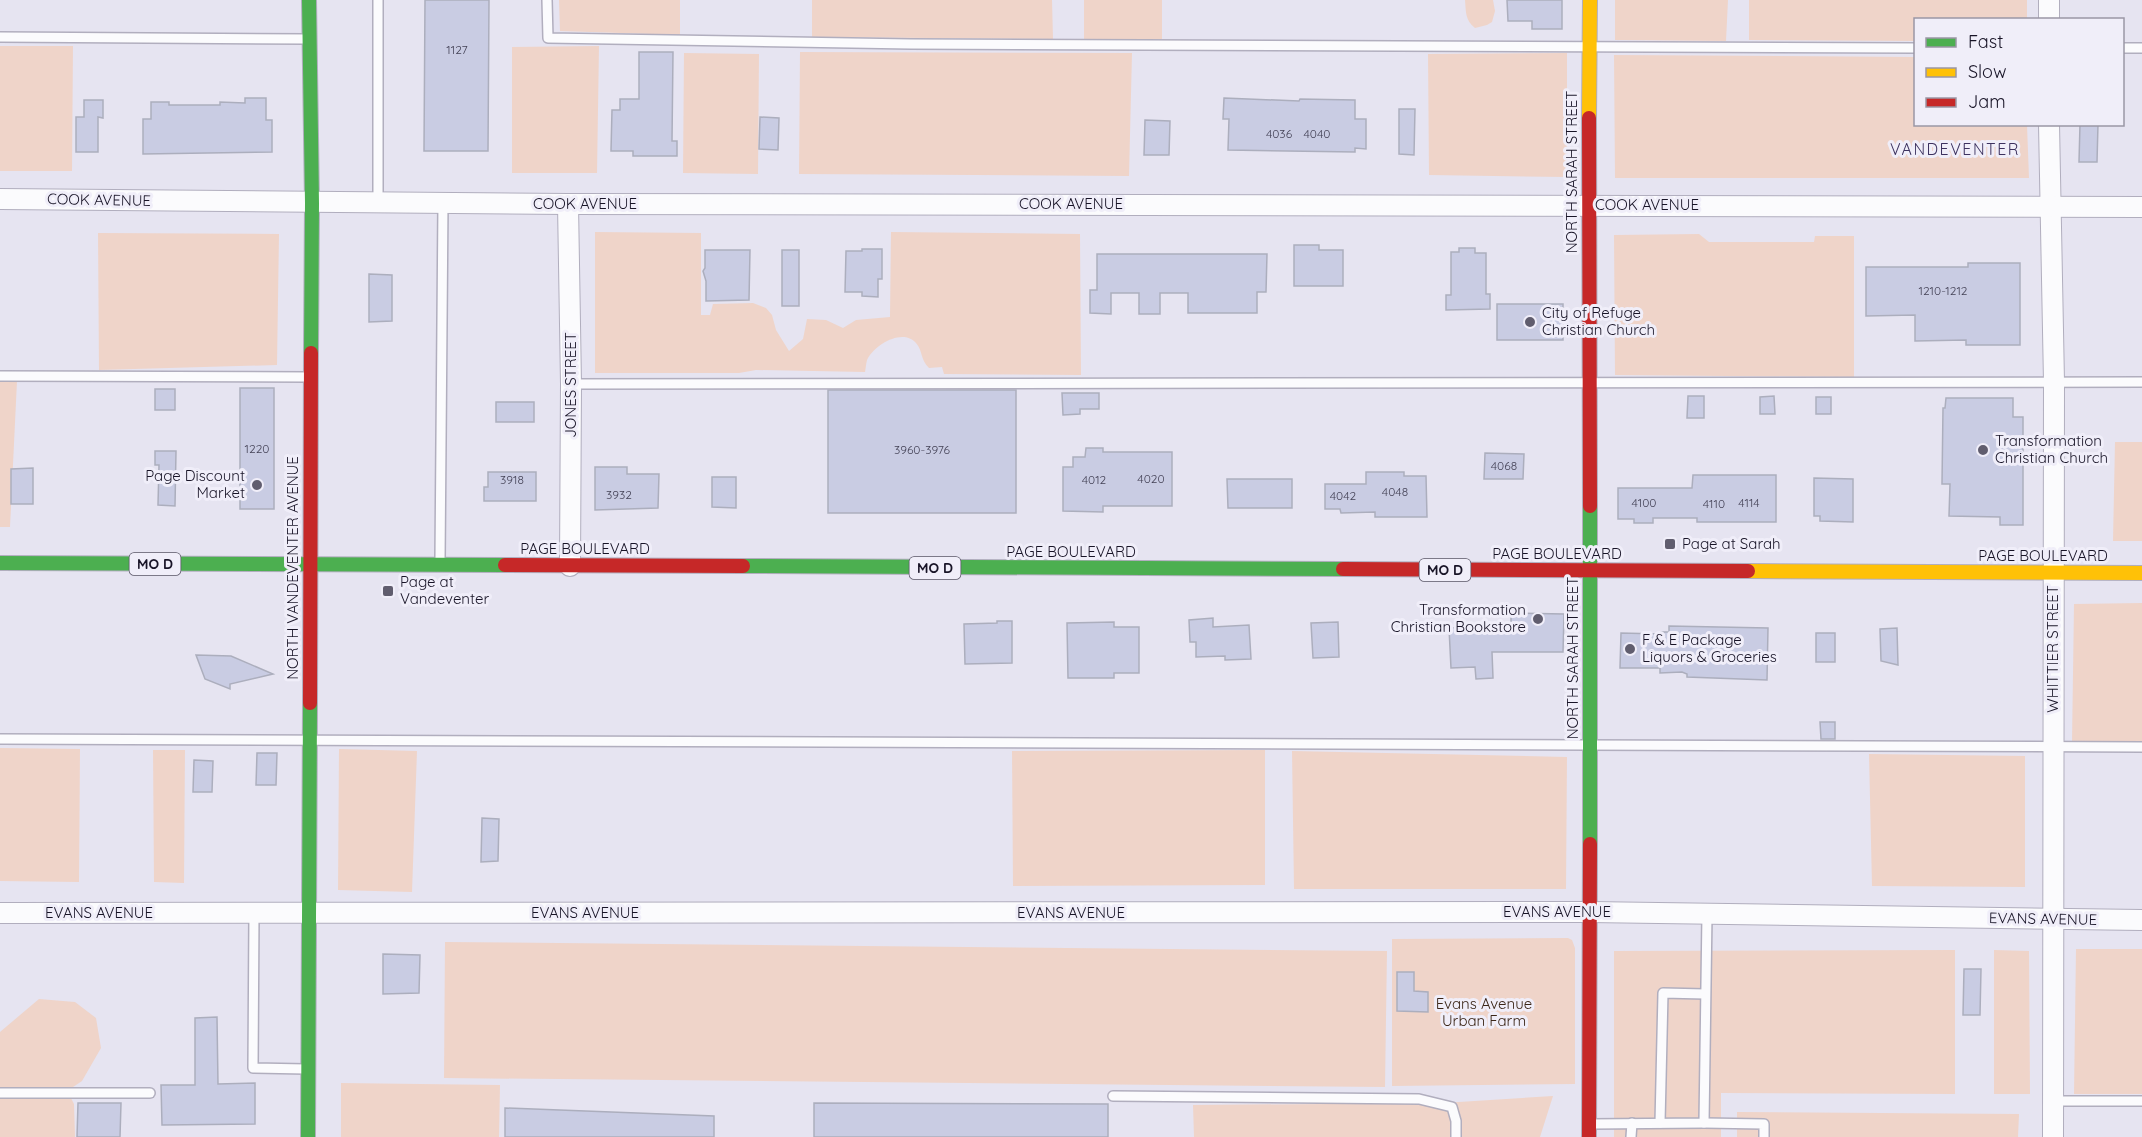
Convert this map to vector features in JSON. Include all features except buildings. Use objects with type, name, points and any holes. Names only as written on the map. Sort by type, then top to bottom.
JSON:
[{"type":"main road","name":"NORTH VANDEVENTER AVENUE","points":[[308,1137],[312,202],[309,0]]},
{"type":"main road","name":"NORTH SARAH STREET","points":[[1589,1130],[1590,382],[1588,204],[1590,0]]},
{"type":"main road","name":"PAGE BOULEVARD","points":[[0,563],[2142,573]]},
{"type":"street","points":[[2049,0],[2049,18]]},
{"type":"street","name":"WHITTIER STREET","points":[[2049,126],[2054,382],[2053,1137]]},
{"type":"street","name":"COOK AVENUE","points":[[0,199],[568,204],[1588,204],[2142,207]]},
{"type":"street","name":"JONES STREET","points":[[568,204],[571,384],[570,566]]},
{"type":"street","name":"EVANS AVENUE","points":[[0,914],[1589,912],[2142,920]]},
{"type":"lane","points":[[378,0],[378,203]]},
{"type":"lane","points":[[548,0],[548,38],[922,44],[1914,48]]},
{"type":"lane","points":[[0,37],[309,39]]},
{"type":"lane","points":[[2124,48],[2142,48]]},
{"type":"lane","points":[[440,565],[443,203]]},
{"type":"lane","points":[[0,376],[310,378]]},
{"type":"lane","points":[[571,384],[2142,382]]},
{"type":"lane","points":[[0,739],[2142,747]]},
{"type":"lane","points":[[254,913],[253,1068],[308,1069]]},
{"type":"lane","points":[[1704,1123],[1707,914]]},
{"type":"lane","points":[[1660,1123],[1663,993],[1705,993]]},
{"type":"lane","points":[[0,1093],[150,1094]]},
{"type":"lane","points":[[1113,1096],[1419,1099],[1452,1107],[1456,1122],[1456,1137]]},
{"type":"lane","points":[[2054,1101],[2142,1101]]},
{"type":"lane","points":[[1631,1137],[1632,1123]]},
{"type":"lane","points":[[1589,1130],[1632,1123],[1764,1124],[1764,1137]]},
{"type":"green space","points":[[559,0],[680,0],[680,35],[560,31]]},
{"type":"green space","points":[[812,0],[1052,0],[1053,39],[812,37]]},
{"type":"green space","points":[[1084,0],[1162,0],[1162,39],[1084,40]]},
{"type":"green space","points":[[1465,0],[1493,0],[1495,11],[1492,22],[1475,28],[1468,19]]},
{"type":"green space","points":[[1615,0],[1728,0],[1726,41],[1615,40]]},
{"type":"green space","points":[[1749,0],[2027,0],[2027,18],[1914,18],[1914,41],[1749,40]]},
{"type":"green space","points":[[0,46],[73,46],[72,171],[0,171]]},
{"type":"green space","points":[[599,46],[597,173],[512,173],[512,47]]},
{"type":"green space","points":[[800,52],[1132,53],[1129,176],[799,174]]},
{"type":"green space","points":[[684,53],[759,54],[758,174],[683,173]]},
{"type":"green space","points":[[1567,53],[1567,177],[1429,175],[1428,54]]},
{"type":"green space","points":[[1614,55],[1914,57],[1914,126],[2027,126],[2029,178],[1615,178]]},
{"type":"green space","points":[[595,232],[701,233],[701,315],[710,315],[713,304],[753,303],[766,308],[772,315],[776,330],[789,351],[803,339],[807,319],[826,320],[843,328],[856,320],[890,317],[891,232],[1080,234],[1081,375],[944,374],[942,367],[929,368],[916,343],[904,337],[897,337],[877,348],[867,359],[865,372],[756,370],[739,373],[595,373]]},
{"type":"green space","points":[[98,233],[279,234],[277,365],[99,370]]},
{"type":"green space","points":[[1699,234],[1709,242],[1814,242],[1815,236],[1854,236],[1854,377],[1615,375],[1614,235]]},
{"type":"green space","points":[[0,381],[17,381],[10,527],[0,527]]},
{"type":"green space","points":[[2115,442],[2142,442],[2142,541],[2113,541]]},
{"type":"green space","points":[[2142,603],[2142,743],[2072,742],[2074,604]]},
{"type":"green space","points":[[0,748],[80,749],[79,882],[0,881]]},
{"type":"green space","points":[[339,749],[417,751],[412,892],[338,890]]},
{"type":"green space","points":[[153,750],[185,750],[184,883],[154,882]]},
{"type":"green space","points":[[1265,750],[1265,885],[1013,886],[1012,751]]},
{"type":"green space","points":[[1292,751],[1567,757],[1566,889],[1294,889]]},
{"type":"green space","points":[[1869,754],[2025,756],[2025,887],[1872,886]]},
{"type":"green space","name":"Evans Avenue Urban Farm","points":[[1568,938],[1572,940],[1575,948],[1575,1084],[1392,1086],[1392,939]]},
{"type":"green space","points":[[445,942],[1387,951],[1385,1087],[444,1078]]},
{"type":"green space","points":[[2076,949],[2142,949],[2142,1094],[2074,1094]]},
{"type":"green space","points":[[1955,950],[1955,1094],[1721,1093],[1721,1137],[1614,1137],[1614,951]]},
{"type":"green space","points":[[1994,950],[2029,951],[2030,1094],[1994,1094]]},
{"type":"green space","points":[[39,999],[75,1002],[96,1018],[101,1048],[82,1081],[70,1089],[0,1088],[0,1032]]},
{"type":"green space","points":[[341,1083],[500,1085],[499,1137],[341,1137]]},
{"type":"green space","points":[[1553,1096],[1540,1137],[1194,1137],[1193,1105],[1443,1103]]},
{"type":"green space","points":[[0,1098],[71,1098],[74,1104],[75,1137],[0,1137]]},
{"type":"green space","points":[[1737,1112],[2019,1114],[2018,1137],[1737,1137]]},
{"type":"traffic: fast","points":[[309,0],[312,203],[311,353]]},
{"type":"traffic: fast","points":[[1590,506],[1590,844]]},
{"type":"traffic: fast","points":[[0,563],[505,565]]},
{"type":"traffic: fast","points":[[743,566],[1343,569]]},
{"type":"traffic: fast","points":[[308,1137],[310,703]]},
{"type":"traffic: slow","points":[[1589,118],[1590,0]]},
{"type":"traffic: slow","points":[[1748,571],[2142,573]]},
{"type":"traffic: jam","points":[[1589,118],[1590,506]]},
{"type":"traffic: jam","points":[[310,703],[311,353]]},
{"type":"traffic: jam","points":[[505,565],[743,566]]},
{"type":"traffic: jam","points":[[1343,569],[1748,571]]},
{"type":"traffic: jam","points":[[1589,1137],[1590,844]]},
{"type":"place","name":"City of Refuge Christian Church","points":[[1530,322]]},
{"type":"place","name":"Transformation Christian Church","points":[[1983,450]]},
{"type":"place","name":"Page Discount Market","points":[[257,485]]},
{"type":"place","name":"Page at Sarah","points":[[1670,544]]},
{"type":"place","name":"Page at Vandeventer","points":[[388,591]]},
{"type":"place","name":"Transformation Christian Bookstore","points":[[1538,619]]},
{"type":"place","name":"F & E Package Liquors & Groceries","points":[[1630,649]]},
{"type":"district","name":"VANDEVENTER","points":[[1955,149]]}]
